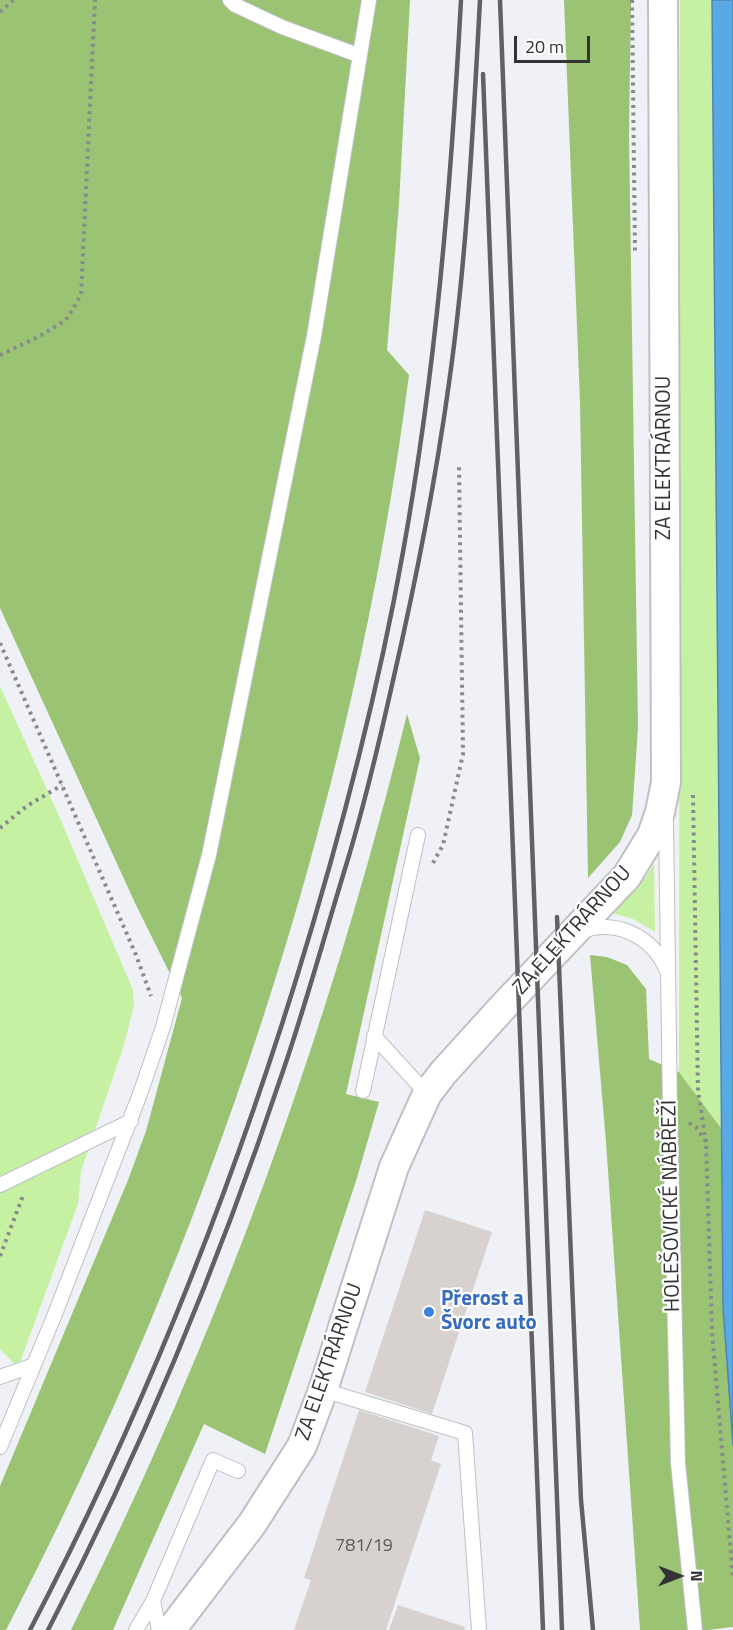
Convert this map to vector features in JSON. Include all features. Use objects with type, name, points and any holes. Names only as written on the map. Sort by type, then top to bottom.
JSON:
[{"type":"street","name":"ZA ELEKTRÁRNOU","points":[[171,1630],[252,1524],[302,1446],[323,1390],[394,1167],[427,1094],[443,1073],[627,876],[651,835],[660,812],[679,785],[663,0]]},
{"type":"lane","points":[[230,0],[235,5],[282,27],[358,55]]},
{"type":"lane","points":[[0,1447],[4,1430],[34,1365],[130,1122],[164,1027],[209,855],[314,336],[358,55],[369,0]]},
{"type":"lane","name":"HOLEŠOVICKÉ NÁBŘEŽÍ","points":[[679,785],[668,972],[670,1113],[678,1463],[695,1630]]},
{"type":"lane","points":[[363,1091],[418,835]]},
{"type":"lane","points":[[570,936],[585,930],[600,928],[628,931],[651,945],[661,956],[668,972]]},
{"type":"lane","points":[[374,1036],[427,1094]]},
{"type":"lane","points":[[0,1185],[130,1122]]},
{"type":"lane","points":[[0,1377],[34,1365]]},
{"type":"lane","points":[[323,1390],[465,1433],[479,1630]]},
{"type":"lane","points":[[136,1630],[153,1601],[213,1460],[238,1471]]},
{"type":"lane","points":[[153,1601],[159,1630]]},
{"type":"path","points":[[0,12],[13,0]]},
{"type":"path","points":[[0,355],[38,337],[66,320],[81,295],[95,0]]},
{"type":"path","points":[[632,0],[635,261]]},
{"type":"path","points":[[433,864],[443,845],[463,754],[459,465]]},
{"type":"path","points":[[0,643],[136,955],[164,1027]]},
{"type":"path","points":[[0,828],[27,806],[62,785]]},
{"type":"path","points":[[679,785],[698,1091],[706,1142],[711,1331],[733,1579]]},
{"type":"path","points":[[670,1113],[696,1127],[706,1142]]},
{"type":"path","points":[[0,1256],[24,1196],[25,1172]]},
{"type":"green space","points":[[0,0],[410,0],[399,204],[387,350],[409,375],[384,538],[351,700],[310,861],[262,1020],[208,1177],[146,1331],[79,1483],[6,1630],[0,1630],[0,1486],[128,1180],[146,1131],[182,998],[135,903],[0,608]]},
{"type":"green space","points":[[564,0],[631,0],[629,134],[638,728],[632,815],[620,842],[588,878],[580,402]]},
{"type":"green space","points":[[680,0],[712,0],[721,1128],[679,1072]]},
{"type":"green space","points":[[0,686],[59,816],[133,990],[134,1005],[124,1045],[81,1171],[78,1204],[18,1368],[0,1349]]},
{"type":"green space","points":[[407,714],[420,758],[346,1094],[379,1102],[356,1181],[265,1454],[204,1424],[113,1630],[71,1630],[125,1519],[175,1407],[222,1295],[265,1181],[342,951]]},
{"type":"green space","points":[[654,864],[655,932],[633,919],[612,913],[645,878]]},
{"type":"green space","points":[[590,955],[607,957],[627,965],[646,989],[649,1059],[679,1072],[721,1128],[723,1307],[733,1445],[733,1627],[708,1630],[640,1630],[606,1142]]},
{"type":"water","points":[[712,0],[733,0],[733,1445],[723,1307]]},
{"type":"building","name":"Přerost a Švorc auto","points":[[425,1210],[492,1232],[432,1414],[365,1392]]},
{"type":"building","points":[[359,1410],[439,1436],[431,1460],[441,1464],[386,1630],[294,1630],[311,1580],[304,1578]]},
{"type":"building","points":[[398,1605],[465,1627],[464,1630],[389,1630]]},
{"type":"railway","points":[[30,1630],[70,1552],[143,1393],[209,1231],[268,1066],[342,823],[393,607],[425,415],[447,208],[461,0]]},
{"type":"railway","points":[[48,1630],[115,1494],[205,1285],[292,1045],[360,816],[409,610],[443,421],[465,240],[480,0]]},
{"type":"railway","points":[[500,0],[562,1630]]},
{"type":"railway","points":[[483,74],[543,1630]]},
{"type":"railway","points":[[557,917],[581,1500],[593,1630]]},
{"type":"place","name":"Přerost a Švorc auto","points":[[429,1312]]}]
